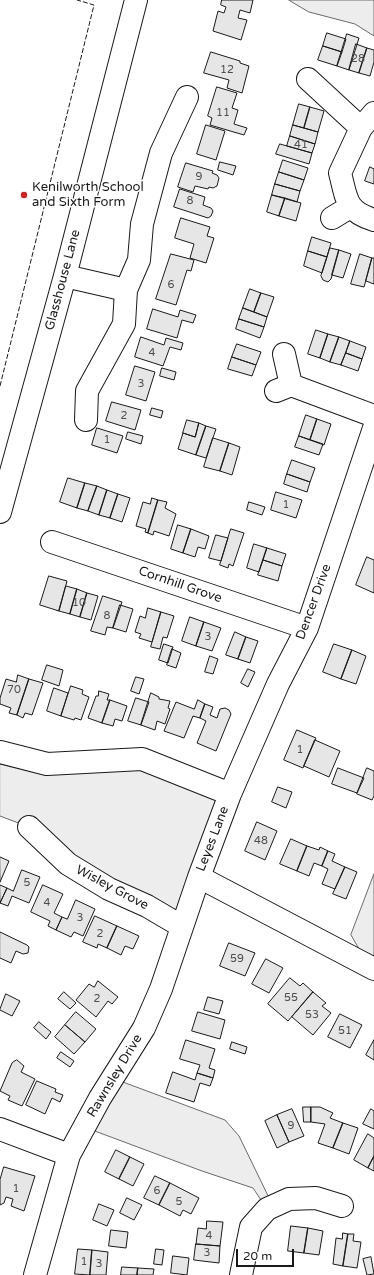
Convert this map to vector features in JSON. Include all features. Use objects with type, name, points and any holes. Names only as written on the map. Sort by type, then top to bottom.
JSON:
[{"type":"street","name":"Glasshouse Lane","points":[[0,512],[65,276],[136,0]]},
{"type":"street","points":[[308,79],[368,121],[340,173],[341,212],[374,220]]},
{"type":"street","points":[[86,420],[88,391],[124,324],[126,290],[139,260],[142,224],[160,153],[187,97]]},
{"type":"street","points":[[65,276],[126,290]]},
{"type":"street","points":[[284,354],[283,388],[374,416]]},
{"type":"street","name":"Dencer Drive","points":[[230,794],[278,684],[307,628],[374,428]]},
{"type":"street","name":"Cornhill Grove","points":[[52,542],[307,628]]},
{"type":"street","name":"Leyes Lane","points":[[0,752],[47,764],[142,759],[230,794],[199,877],[374,969]]},
{"type":"street","name":"Wisley Grove","points":[[29,827],[68,864],[109,889],[147,906],[182,926]]},
{"type":"street","name":"Rawnsley Drive","points":[[34,1275],[69,1155],[100,1098],[144,1028],[161,990],[199,877]]},
{"type":"street","points":[[0,1129],[69,1155]]},
{"type":"street","points":[[241,1275],[251,1227],[267,1209],[289,1200],[316,1198],[342,1206]]},
{"type":"shaded area","points":[[289,0],[374,0],[374,36],[355,24],[309,12]]},
{"type":"shaded area","points":[[0,752],[142,759],[230,794],[181,926],[29,827],[0,816]]},
{"type":"shaded area","points":[[374,874],[374,962],[363,956],[351,935]]},
{"type":"shaded area","points":[[112,1078],[225,1120],[239,1136],[273,1206],[267,1209],[253,1188],[202,1171],[84,1127]]},
{"type":"building","points":[[222,0],[253,0],[250,13],[240,10],[238,18],[247,20],[241,40],[213,31],[218,11],[224,13],[226,7],[221,5]]},
{"type":"building","points":[[327,33],[346,39],[342,52],[323,46]]},
{"type":"building","points":[[347,34],[359,38],[349,70],[337,66]]},
{"type":"building","points":[[356,44],[367,48],[359,73],[349,70]]},
{"type":"building","points":[[323,46],[342,52],[337,66],[318,60]]},
{"type":"building","points":[[367,48],[374,50],[374,62],[370,76],[359,73]]},
{"type":"building","points":[[211,52],[240,61],[240,63],[249,66],[242,93],[227,88],[229,80],[204,73]]},
{"type":"building","points":[[217,87],[237,93],[232,108],[238,110],[234,124],[247,128],[244,135],[210,125],[212,118],[208,116]]},
{"type":"building","points":[[299,104],[310,107],[304,128],[293,125]]},
{"type":"building","points":[[310,107],[324,111],[318,132],[304,128]]},
{"type":"building","points":[[206,125],[225,131],[216,160],[197,154]]},
{"type":"building","points":[[293,125],[318,132],[315,144],[290,136]]},
{"type":"building","points":[[290,136],[315,144],[312,153],[287,146]]},
{"type":"building","points":[[280,144],[312,153],[309,164],[276,154]]},
{"type":"building","points":[[283,160],[308,168],[304,180],[279,172]]},
{"type":"building","points":[[220,162],[236,166],[233,175],[218,170]]},
{"type":"building","points":[[186,163],[213,171],[212,173],[217,175],[219,178],[217,186],[213,188],[209,187],[208,189],[195,186],[193,192],[178,187]]},
{"type":"building","points":[[370,167],[374,169],[374,184],[365,181]]},
{"type":"building","points":[[279,172],[304,180],[300,191],[275,184]]},
{"type":"building","points":[[275,184],[300,191],[297,202],[272,195]]},
{"type":"building","points":[[180,189],[205,197],[203,205],[211,208],[213,211],[211,216],[208,218],[174,207]]},
{"type":"building","points":[[272,195],[285,198],[279,216],[267,212]]},
{"type":"building","points":[[285,198],[301,203],[296,221],[279,216]]},
{"type":"building","points":[[181,218],[210,227],[207,236],[214,238],[206,263],[190,258],[194,244],[175,238]]},
{"type":"building","points":[[312,237],[331,243],[327,257],[308,251]]},
{"type":"building","points":[[330,248],[339,250],[331,279],[328,282],[323,280],[321,276]]},
{"type":"building","points":[[339,250],[351,254],[343,278],[332,275]]},
{"type":"building","points":[[308,251],[327,257],[322,273],[304,266]]},
{"type":"building","points":[[171,254],[194,260],[191,271],[187,270],[176,305],[156,299]]},
{"type":"building","points":[[360,254],[372,258],[364,287],[351,284]]},
{"type":"building","points":[[372,258],[374,258],[374,284],[366,281]]},
{"type":"building","points":[[250,289],[261,293],[254,312],[243,308]]},
{"type":"building","points":[[261,293],[274,297],[267,317],[254,312]]},
{"type":"building","points":[[243,308],[267,317],[264,327],[239,319]]},
{"type":"building","points":[[153,309],[178,317],[180,310],[196,315],[193,323],[182,320],[177,338],[147,329]]},
{"type":"building","points":[[239,319],[264,327],[260,338],[236,329]]},
{"type":"building","points":[[316,330],[328,334],[320,358],[308,354]]},
{"type":"building","points":[[328,334],[339,337],[330,362],[320,358]]},
{"type":"building","points":[[141,337],[164,345],[166,338],[183,343],[181,350],[170,347],[163,366],[135,357]]},
{"type":"building","points":[[339,337],[350,341],[341,365],[330,362]]},
{"type":"building","points":[[350,341],[366,347],[362,359],[346,353]]},
{"type":"building","points":[[237,344],[261,352],[256,365],[232,357]]},
{"type":"building","points":[[346,353],[362,359],[358,371],[341,365]]},
{"type":"building","points":[[232,357],[256,365],[252,376],[228,369]]},
{"type":"building","points":[[135,366],[155,372],[146,401],[126,395]]},
{"type":"building","points":[[162,368],[176,372],[174,380],[160,376]]},
{"type":"building","points":[[112,402],[141,410],[135,430],[106,421]]},
{"type":"building","points":[[152,408],[163,411],[161,418],[150,415]]},
{"type":"building","points":[[306,415],[317,419],[310,440],[299,436]]},
{"type":"building","points":[[317,419],[331,424],[324,445],[310,440]]},
{"type":"building","points":[[187,420],[199,423],[195,437],[183,433]]},
{"type":"building","points":[[199,423],[206,426],[196,455],[178,449],[183,433],[195,437]]},
{"type":"building","points":[[206,426],[216,429],[206,458],[196,455]]},
{"type":"building","points":[[97,428],[123,436],[117,453],[92,445]]},
{"type":"building","points":[[128,432],[143,436],[141,444],[126,439]]},
{"type":"building","points":[[299,436],[323,444],[319,455],[295,447]]},
{"type":"building","points":[[213,438],[229,443],[220,471],[204,467]]},
{"type":"building","points":[[229,443],[240,447],[232,475],[220,471]]},
{"type":"building","points":[[292,460],[315,468],[310,482],[287,474]]},
{"type":"building","points":[[287,474],[310,482],[307,492],[284,484]]},
{"type":"building","points":[[68,478],[85,483],[77,508],[60,502]]},
{"type":"building","points":[[85,483],[97,486],[88,511],[77,508]]},
{"type":"building","points":[[97,486],[107,490],[99,515],[88,511]]},
{"type":"building","points":[[107,490],[118,494],[110,518],[99,515]]},
{"type":"building","points":[[276,492],[302,500],[296,518],[271,510]]},
{"type":"building","points":[[118,494],[130,498],[122,522],[110,518]]},
{"type":"building","points":[[152,498],[158,500],[148,533],[145,532],[146,529],[136,526],[143,502],[150,504]]},
{"type":"building","points":[[158,500],[167,502],[165,508],[176,514],[169,536],[154,531],[153,535],[148,533]]},
{"type":"building","points":[[249,502],[265,507],[262,515],[247,510]]},
{"type":"building","points":[[178,525],[191,529],[183,553],[171,549]]},
{"type":"building","points":[[191,529],[209,536],[205,549],[198,547],[195,557],[183,553]]},
{"type":"building","points":[[231,529],[244,533],[233,566],[229,564],[228,568],[220,565]]},
{"type":"building","points":[[216,535],[228,538],[221,561],[209,558]]},
{"type":"building","points":[[254,544],[267,548],[259,572],[247,568]]},
{"type":"building","points":[[267,548],[286,554],[282,566],[263,560]]},
{"type":"building","points":[[367,557],[374,560],[374,593],[356,585]]},
{"type":"building","points":[[263,560],[282,566],[278,581],[258,575]]},
{"type":"building","points":[[49,576],[67,581],[59,611],[40,605]]},
{"type":"building","points":[[66,586],[77,589],[70,614],[59,611]]},
{"type":"building","points":[[77,589],[87,593],[80,617],[70,614]]},
{"type":"building","points":[[87,593],[98,596],[91,620],[80,617]]},
{"type":"building","points":[[103,596],[122,602],[113,628],[107,627],[105,635],[91,631]]},
{"type":"building","points":[[120,605],[133,609],[126,632],[113,628]]},
{"type":"building","points":[[148,608],[161,612],[152,642],[139,638],[141,634],[135,632],[140,616],[145,618]]},
{"type":"building","points":[[161,612],[174,616],[167,638],[163,637],[160,649],[151,647]]},
{"type":"building","points":[[190,617],[204,622],[196,646],[182,641]]},
{"type":"building","points":[[204,622],[221,628],[212,651],[196,646]]},
{"type":"building","points":[[235,632],[246,637],[238,659],[226,655]]},
{"type":"building","points":[[246,637],[258,641],[250,663],[238,659]]},
{"type":"building","points":[[164,644],[173,647],[168,663],[159,660]]},
{"type":"building","points":[[334,644],[352,650],[341,679],[323,672]]},
{"type":"building","points":[[172,649],[181,653],[176,668],[167,665]]},
{"type":"building","points":[[352,650],[366,656],[356,684],[341,679]]},
{"type":"building","points":[[210,656],[218,659],[213,674],[205,672]]},
{"type":"building","points":[[47,665],[63,670],[59,686],[42,680]]},
{"type":"building","points":[[248,669],[255,672],[248,687],[241,683]]},
{"type":"building","points":[[18,675],[29,679],[17,715],[9,713],[11,708],[0,704],[0,698],[6,679],[16,682]]},
{"type":"building","points":[[136,677],[144,679],[139,694],[131,691]]},
{"type":"building","points":[[29,679],[43,683],[32,715],[25,713],[23,718],[17,715]]},
{"type":"building","points":[[71,686],[83,690],[82,694],[89,697],[81,720],[75,718],[74,720],[61,716]]},
{"type":"building","points":[[54,688],[68,693],[61,716],[47,711]]},
{"type":"building","points":[[99,691],[109,694],[107,700],[110,700],[102,723],[88,718]]},
{"type":"building","points":[[151,693],[159,697],[159,699],[170,701],[168,708],[170,709],[165,724],[157,721],[155,730],[141,725]]},
{"type":"building","points":[[136,698],[149,702],[141,725],[128,721]]},
{"type":"building","points":[[110,700],[127,706],[122,721],[115,719],[113,726],[102,723]]},
{"type":"building","points":[[198,700],[205,704],[200,718],[193,716],[184,738],[164,731],[176,702],[194,709]]},
{"type":"building","points":[[205,704],[213,707],[210,715],[217,718],[220,709],[225,708],[229,710],[231,714],[216,751],[197,743],[206,721],[200,718]]},
{"type":"building","points":[[297,730],[316,738],[303,768],[284,760]]},
{"type":"building","points":[[315,740],[340,751],[329,777],[304,766]]},
{"type":"building","points":[[338,768],[364,778],[357,793],[332,784]]},
{"type":"building","points":[[367,768],[374,771],[374,796],[372,800],[357,794]]},
{"type":"building","points":[[278,787],[292,792],[286,808],[272,802]]},
{"type":"building","points":[[257,822],[277,831],[265,860],[245,851]]},
{"type":"building","points":[[291,839],[307,846],[297,871],[280,864]]},
{"type":"building","points":[[307,846],[319,850],[320,847],[328,851],[322,866],[314,863],[309,876],[297,871]]},
{"type":"building","points":[[328,851],[335,854],[332,861],[345,867],[335,889],[322,884],[328,869],[322,866]]},
{"type":"building","points":[[0,857],[9,861],[0,882]]},
{"type":"building","points":[[345,867],[357,872],[346,899],[333,894]]},
{"type":"building","points":[[22,870],[40,877],[29,903],[12,896],[8,906],[0,903],[7,888],[13,891]]},
{"type":"building","points":[[0,885],[7,888],[0,903]]},
{"type":"building","points":[[43,885],[63,894],[54,913],[62,917],[56,930],[48,926],[50,921],[31,912]]},
{"type":"building","points":[[76,900],[95,909],[83,936],[74,932],[71,937],[56,930],[62,917],[67,919]]},
{"type":"building","points":[[95,916],[117,926],[107,948],[98,944],[97,948],[83,942]]},
{"type":"building","points":[[117,926],[139,936],[133,949],[125,946],[121,955],[107,948]]},
{"type":"building","points":[[0,932],[27,945],[29,947],[28,953],[23,954],[16,951],[11,963],[0,958]]},
{"type":"building","points":[[229,943],[255,953],[245,976],[220,966]]},
{"type":"building","points":[[266,959],[283,968],[269,993],[252,984]]},
{"type":"building","points":[[290,978],[300,986],[303,983],[313,992],[288,1021],[268,1004]]},
{"type":"building","points":[[98,981],[118,997],[112,1004],[108,1001],[96,1017],[76,1000],[89,984],[94,987]]},
{"type":"building","points":[[64,992],[76,1003],[70,1009],[58,999]]},
{"type":"building","points":[[313,992],[326,1003],[322,1006],[331,1013],[313,1035],[292,1017]]},
{"type":"building","points":[[6,994],[20,1001],[12,1016],[0,1010]]},
{"type":"building","points":[[208,997],[223,1001],[219,1014],[204,1010]]},
{"type":"building","points":[[76,1012],[96,1029],[85,1042],[65,1025]]},
{"type":"building","points":[[198,1012],[225,1020],[220,1039],[192,1031]]},
{"type":"building","points":[[340,1014],[362,1025],[350,1048],[328,1037]]},
{"type":"building","points":[[39,1022],[51,1032],[46,1039],[34,1028]]},
{"type":"building","points":[[65,1025],[85,1042],[74,1054],[55,1037]]},
{"type":"building","points":[[186,1040],[215,1049],[209,1068],[215,1070],[213,1078],[197,1073],[200,1065],[180,1059]]},
{"type":"building","points":[[374,1040],[374,1060],[366,1055]]},
{"type":"building","points":[[232,1042],[247,1047],[245,1054],[230,1049]]},
{"type":"building","points":[[61,1052],[74,1061],[70,1067],[57,1058]]},
{"type":"building","points":[[17,1060],[24,1066],[21,1072],[35,1079],[22,1106],[8,1100],[10,1096],[0,1091],[12,1063]]},
{"type":"building","points":[[173,1072],[195,1080],[197,1073],[213,1078],[210,1086],[200,1083],[194,1102],[166,1093]]},
{"type":"building","points":[[37,1081],[56,1089],[55,1092],[63,1095],[60,1102],[52,1098],[45,1114],[26,1105]]},
{"type":"building","points":[[303,1107],[311,1107],[311,1122],[304,1122]]},
{"type":"building","points":[[311,1107],[320,1107],[333,1113],[330,1118],[343,1123],[333,1148],[318,1143],[325,1124],[311,1122]]},
{"type":"building","points":[[292,1109],[304,1136],[289,1142],[277,1115]]},
{"type":"building","points":[[371,1109],[374,1111],[374,1129],[363,1124]]},
{"type":"building","points":[[277,1115],[289,1142],[277,1148],[265,1121]]},
{"type":"building","points":[[343,1123],[358,1128],[349,1154],[333,1148]]},
{"type":"building","points":[[368,1134],[374,1138],[374,1156],[368,1168],[354,1160]]},
{"type":"building","points":[[116,1150],[130,1157],[119,1179],[105,1172]]},
{"type":"building","points":[[374,1156],[374,1171],[368,1168]]},
{"type":"building","points":[[130,1157],[144,1164],[133,1186],[119,1179]]},
{"type":"building","points":[[4,1167],[35,1176],[24,1211],[11,1206],[13,1199],[6,1197],[4,1203],[0,1205],[0,1180]]},
{"type":"building","points":[[155,1176],[170,1183],[159,1205],[144,1198]]},
{"type":"building","points":[[170,1183],[199,1198],[191,1214],[183,1210],[180,1216],[159,1205]]},
{"type":"building","points":[[127,1198],[142,1205],[134,1220],[120,1213]]},
{"type":"building","points":[[99,1204],[114,1210],[107,1226],[93,1220]]},
{"type":"building","points":[[207,1221],[223,1222],[220,1246],[196,1244],[198,1228],[206,1229]]},
{"type":"building","points":[[291,1226],[308,1228],[304,1253],[288,1251]]},
{"type":"building","points":[[308,1228],[323,1231],[319,1255],[304,1253]]},
{"type":"building","points":[[111,1230],[128,1232],[126,1248],[109,1246]]},
{"type":"building","points":[[343,1233],[348,1234],[343,1266],[333,1264],[336,1238],[342,1239]]},
{"type":"building","points":[[348,1234],[354,1234],[353,1241],[361,1242],[357,1268],[343,1266]]},
{"type":"building","points":[[196,1244],[220,1246],[219,1263],[194,1260]]},
{"type":"building","points":[[78,1249],[92,1250],[90,1275],[75,1274]]},
{"type":"building","points":[[156,1249],[164,1250],[162,1265],[154,1264]]},
{"type":"building","points":[[92,1250],[108,1252],[106,1275],[90,1275]]},
{"type":"building","points":[[173,1256],[189,1258],[187,1275],[171,1273]]},
{"type":"building","points":[[371,1257],[374,1274],[367,1275],[363,1259]]},
{"type":"building","points":[[122,1267],[138,1268],[137,1275],[121,1275]]},
{"type":"building","points":[[138,1268],[154,1269],[153,1275],[137,1275]]},
{"type":"fence","points":[[0,386],[94,5],[77,0]]},
{"type":"place","name":"Kenilworth School and Sixth Form","points":[[24,195]]}]
